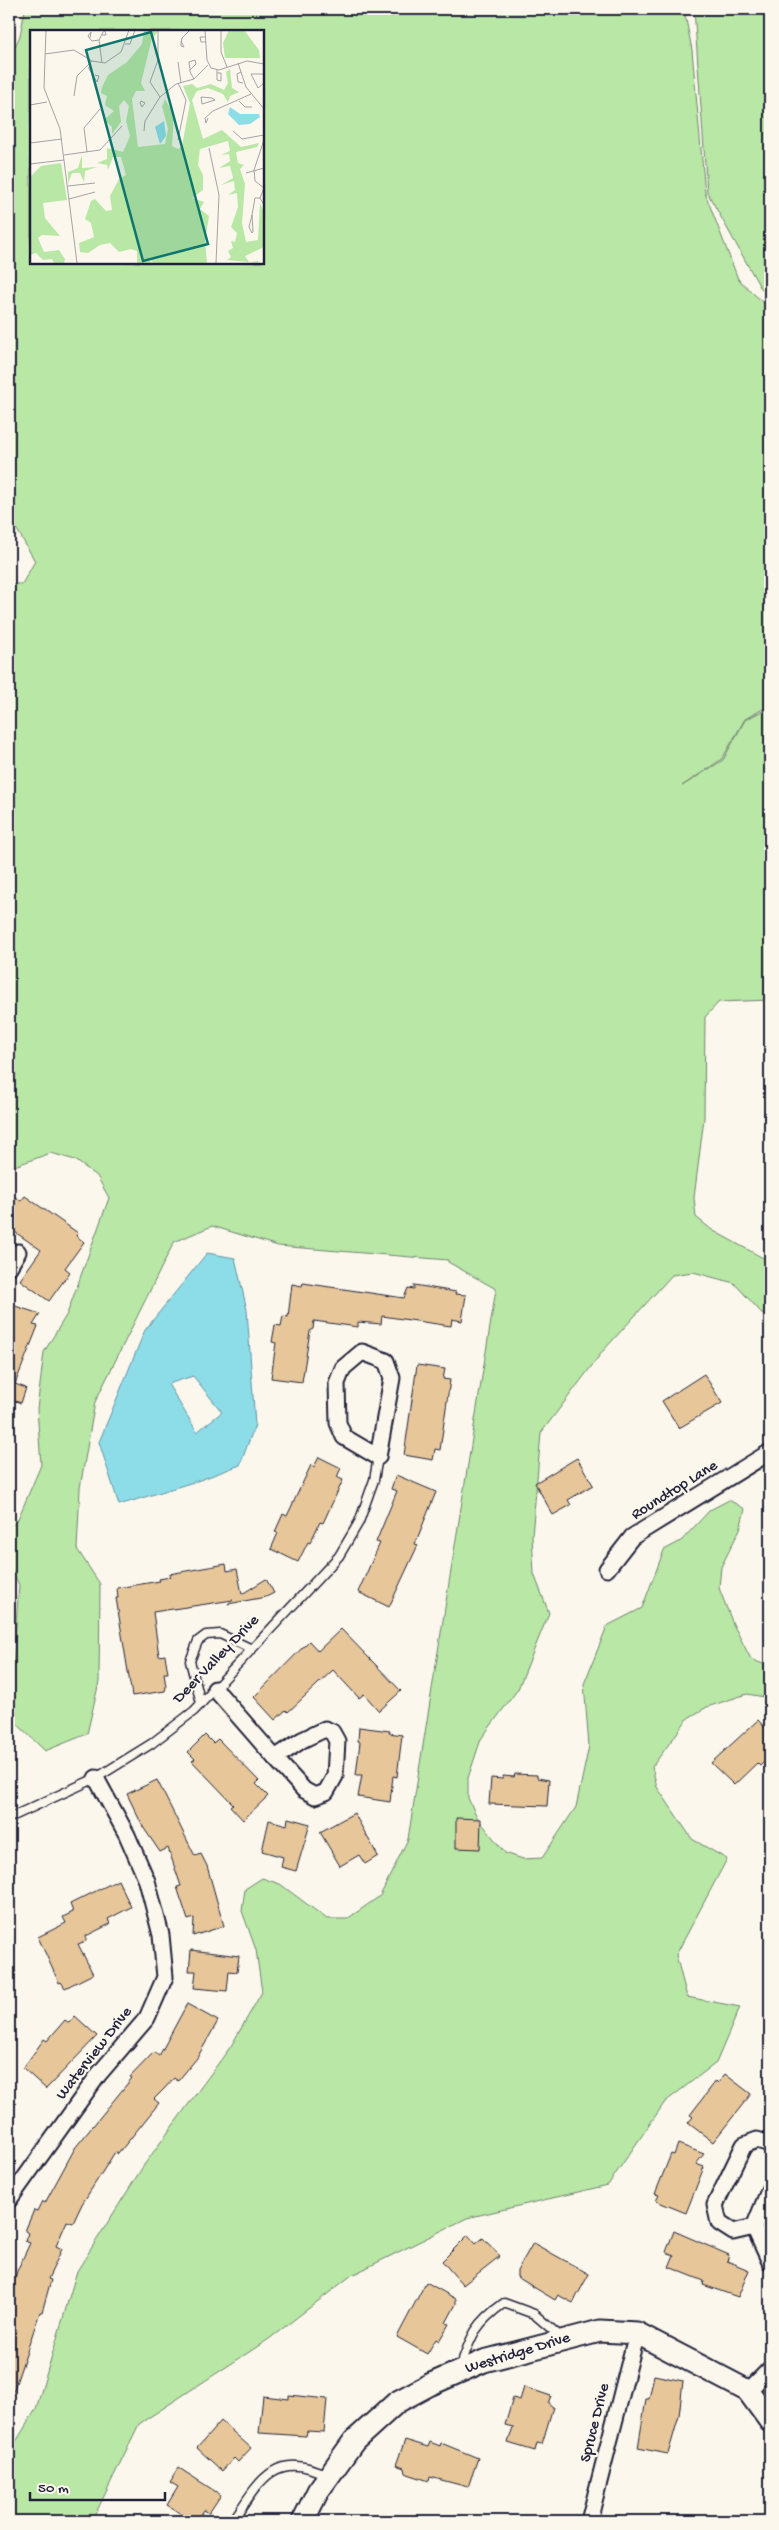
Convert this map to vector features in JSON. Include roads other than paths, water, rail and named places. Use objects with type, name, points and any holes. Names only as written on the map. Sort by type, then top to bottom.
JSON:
[{"type":"street","points":[[9,1267],[18,1252]]},
{"type":"street","name":"Deer Valley Drive","points":[[362,1352],[386,1361],[392,1378],[378,1456],[344,1437],[338,1423],[336,1383],[343,1368],[362,1352]]},
{"type":"street","name":"Roundtop Lane","points":[[607,1569],[632,1537],[770,1452]]},
{"type":"street","points":[[215,1689],[275,1758],[304,1790],[315,1796],[326,1792],[335,1776],[338,1741],[332,1732],[325,1729],[302,1740],[275,1758]]},
{"type":"street","name":"Waterview Drive","points":[[9,2200],[98,2074],[147,2018],[165,1977],[161,1935],[147,1881],[127,1835],[96,1778]]},
{"type":"street","points":[[754,2227],[733,2232],[719,2223],[715,2205],[744,2145],[757,2140],[770,2144]]},
{"type":"street","points":[[770,2188],[754,2227],[770,2262]]},
{"type":"street","name":"Westridge Drive","points":[[304,2521],[318,2491],[330,2477],[354,2441],[396,2402],[484,2361],[563,2339],[600,2331],[637,2333],[748,2391],[770,2421]]},
{"type":"street","name":"Spruce Drive","points":[[589,2521],[637,2333]]},
{"type":"street","points":[[748,2391],[770,2369]]},
{"type":"lane","name":"Deer Valley Drive","points":[[9,1818],[96,1778],[152,1744],[201,1703],[339,1556],[359,1522],[374,1480],[378,1456]]},
{"type":"lane","points":[[201,1703],[190,1661],[198,1641],[206,1635],[220,1634],[252,1649]]},
{"type":"lane","points":[[459,2372],[468,2345],[484,2318],[504,2303],[534,2314],[563,2339]]},
{"type":"lane","points":[[232,2521],[255,2488],[272,2470],[290,2464],[313,2467],[330,2477]]},
{"type":"water","points":[[207,1253],[235,1258],[247,1310],[255,1425],[240,1465],[200,1480],[119,1505],[99,1442],[145,1330]],"holes":[[[193,1376],[222,1412],[197,1432],[168,1384]]]}]
